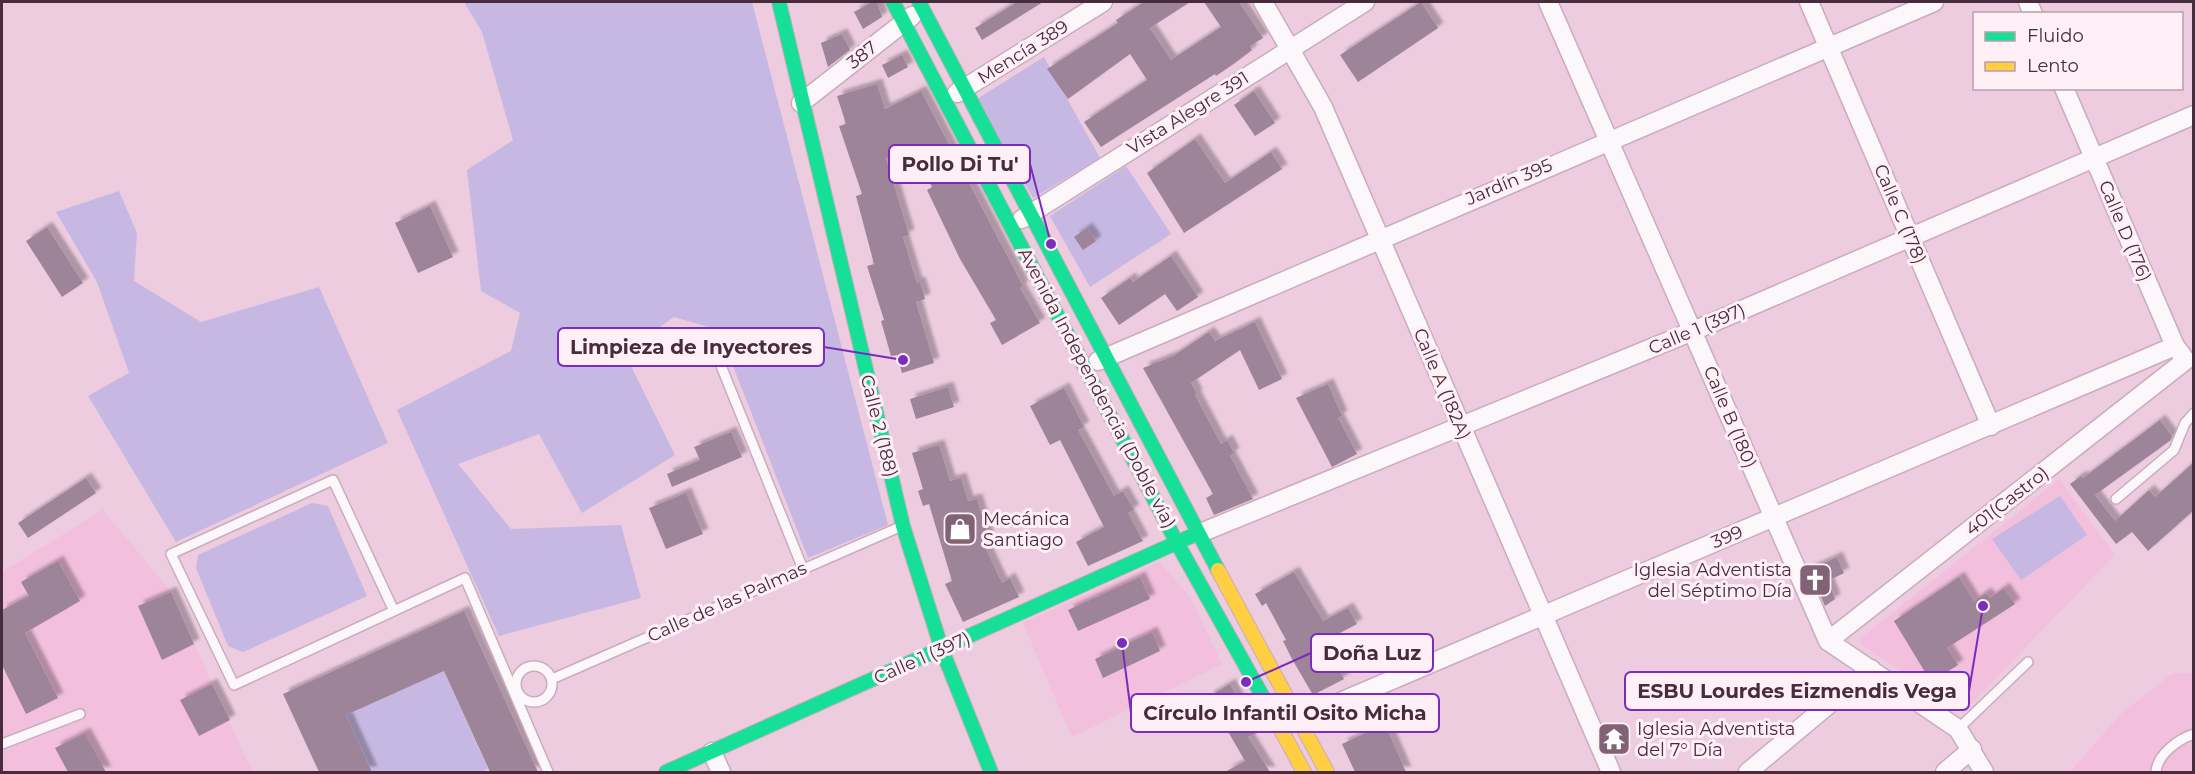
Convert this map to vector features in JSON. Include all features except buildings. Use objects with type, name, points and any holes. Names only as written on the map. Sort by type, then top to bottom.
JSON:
[{"type":"main road","name":"Calle 2 (188)","points":[[779,2],[801,103],[903,526],[942,650],[991,772]]},
{"type":"main road","name":"Avenida Independencia (Doble vía)","points":[[893,2],[944,102],[1087,366],[1178,543],[1304,772]]},
{"type":"main road","name":"Avenida Independencia (Doble vía)","points":[[924,4],[964,89],[1031,212],[1198,534],[1327,772]]},
{"type":"main road","name":"Calle 1 (397)","points":[[666,772],[1198,534]]},
{"type":"street","name":"Mencía 389","points":[[944,102],[1103,2]]},
{"type":"street","name":"Calle A (182A)","points":[[1263,2],[1292,48],[1323,106],[1611,772]]},
{"type":"street","name":"Vista Alegre 391","points":[[1012,225],[1365,2]]},
{"type":"street","name":"Calle B (180)","points":[[1548,2],[1828,641]]},
{"type":"street","name":"Calle C (178)","points":[[1809,2],[1991,426]]},
{"type":"street","name":"Jardín 395","points":[[1087,366],[1379,237],[1934,2]]},
{"type":"street","name":"387","points":[[801,103],[924,4]]},
{"type":"street","name":"Calle D (176)","points":[[2065,90],[2185,358]]},
{"type":"street","name":"Calle 1 (397)","points":[[1198,534],[1693,331],[2193,115]]},
{"type":"street","name":"399","points":[[1279,728],[1991,426],[2185,358]]},
{"type":"street","name":"401(Castro)","points":[[1828,641],[2185,358]]},
{"type":"street","points":[[1828,641],[1958,729],[1984,772]]},
{"type":"street","points":[[1748,772],[1871,669]]},
{"type":"street","points":[[1945,772],[1972,749]]},
{"type":"street","points":[[712,752],[721,772]]},
{"type":"lane","points":[[709,336],[803,569]]},
{"type":"lane","points":[[2116,499],[2174,450],[2185,423],[2193,412]]},
{"type":"lane","points":[[394,611],[333,480],[171,554],[234,685],[394,611],[465,578],[511,693],[548,772]]},
{"type":"lane","name":"Calle de las Palmas","points":[[552,679],[903,526]]},
{"type":"lane","points":[[1958,729],[2028,662]]},
{"type":"lane","points":[[529,666],[546,669],[552,679],[548,696],[537,702],[525,700],[511,693],[517,678],[529,666]]},
{"type":"lane","points":[[2,744],[80,714]]},
{"type":"lane","points":[[2156,772],[2156,768],[2168,750],[2184,737],[2193,734]]},
{"type":"shaded area","points":[[464,2],[752,2],[888,525],[808,558],[719,330],[674,317],[624,352],[675,455],[582,513],[539,434],[458,464],[511,529],[621,525],[641,598],[499,636],[397,410],[511,351],[520,313],[481,291],[467,170],[513,140],[482,32]]},
{"type":"shaded area","points":[[1044,57],[1100,158],[1033,198],[977,99]]},
{"type":"shaded area","points":[[1126,166],[1171,234],[1090,287],[1050,216]]},
{"type":"shaded area","points":[[119,191],[137,233],[134,281],[201,322],[319,287],[388,443],[176,542],[88,396],[129,373],[97,282],[56,212]]},
{"type":"shaded area","points":[[2059,479],[2115,555],[1963,712],[1862,645],[1860,639]]},
{"type":"shaded area","points":[[2060,496],[2087,535],[2021,580],[1992,539]]},
{"type":"shaded area","points":[[312,503],[328,506],[367,596],[243,652],[228,646],[196,568],[198,555]]},
{"type":"shaded area","points":[[103,510],[171,592],[252,772],[2,772],[2,572]]},
{"type":"shaded area","points":[[1159,562],[1190,597],[1222,664],[1072,737],[1023,623]]},
{"type":"shaded area","points":[[444,671],[488,769],[480,772],[372,772],[346,715]]},
{"type":"shaded area","points":[[2173,673],[2193,674],[2193,772],[2070,772],[2121,714]]},
{"type":"traffic: fast","points":[[779,2],[903,526],[942,650],[991,772]]},
{"type":"traffic: fast","points":[[893,2],[1177,543],[1268,706]]},
{"type":"traffic: fast","points":[[919,2],[1218,570]]},
{"type":"traffic: fast","points":[[666,772],[1196,534]]},
{"type":"traffic: slow","points":[[1218,570],[1327,772]]},
{"type":"traffic: slow","points":[[1268,706],[1304,772]]},
{"type":"place","name":"Pollo Di Tu'","points":[[1051,244]]},
{"type":"place","name":"Limpieza de Inyectores","points":[[903,360]]},
{"type":"place","name":"Mecánica Santiago","points":[[960,529]]},
{"type":"place","name":"Iglesia Adventista del Séptimo Día","points":[[1815,580]]},
{"type":"place","name":"ESBU Lourdes Eizmendis Vega","points":[[1983,606]]},
{"type":"place","name":"Círculo Infantil Osito Micha","points":[[1122,643]]},
{"type":"place","name":"Doña Luz","points":[[1246,682]]},
{"type":"place","name":"Iglesia Adventista del 7° Día","points":[[1614,739]]}]
